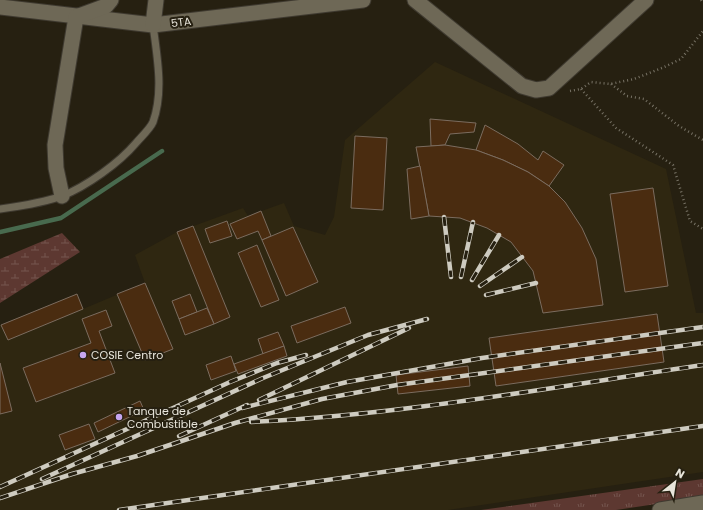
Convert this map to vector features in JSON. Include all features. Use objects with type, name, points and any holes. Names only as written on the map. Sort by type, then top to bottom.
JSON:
[{"type":"street","points":[[62,196],[56,168],[55,145],[76,17],[106,6],[111,0]]},
{"type":"street","points":[[153,25],[156,0]]},
{"type":"street","points":[[415,0],[522,86],[536,90],[549,88],[646,0]]},
{"type":"street","name":"5TA","points":[[0,7],[153,25],[358,1]]},
{"type":"street","points":[[660,510],[703,503]]},
{"type":"lane","points":[[0,209],[29,205],[62,196],[73,191],[124,156],[152,123],[159,98],[159,72],[153,25]]},
{"type":"path","points":[[549,88],[558,93],[581,89],[591,82],[610,84],[634,79],[681,59],[703,31]]},
{"type":"path","points":[[610,84],[627,96],[644,99],[679,126],[703,140]]},
{"type":"path","points":[[581,89],[616,128],[672,165],[690,221],[703,229]]},
{"type":"shaded area","points":[[435,62],[666,169],[696,313],[703,313],[703,472],[448,510],[0,510],[0,325],[77,294],[83,309],[145,283],[135,255],[177,232],[243,208],[248,216],[284,203],[294,226],[325,235],[334,217],[345,140]]},
{"type":"green space","points":[[62,233],[80,252],[0,303],[0,259]]},
{"type":"green space","points":[[703,479],[703,497],[616,510],[481,510]]},
{"type":"building","points":[[430,119],[476,123],[474,132],[450,134],[445,145],[431,146]]},
{"type":"building","points":[[485,125],[518,144],[538,160],[543,151],[564,165],[549,186],[528,172],[503,160],[476,150]]},
{"type":"building","points":[[355,136],[387,138],[383,210],[351,208]]},
{"type":"building","points":[[445,145],[476,150],[503,160],[528,172],[549,186],[565,202],[582,228],[596,259],[603,305],[543,313],[533,271],[511,242],[487,228],[460,218],[429,216],[416,147]]},
{"type":"building","points":[[420,166],[429,216],[411,219],[407,169]]},
{"type":"building","points":[[653,188],[668,286],[625,292],[610,194]]},
{"type":"building","points":[[261,211],[271,236],[262,240],[258,231],[237,239],[230,224]]},
{"type":"building","points":[[227,221],[232,236],[210,243],[205,229]]},
{"type":"building","points":[[193,226],[230,317],[214,324],[177,232]]},
{"type":"building","points":[[293,227],[318,282],[286,296],[262,240]]},
{"type":"building","points":[[257,245],[279,300],[261,307],[238,253]]},
{"type":"building","points":[[145,283],[173,349],[145,360],[117,294]]},
{"type":"building","points":[[77,294],[83,309],[8,340],[1,325]]},
{"type":"building","points":[[190,294],[197,312],[179,319],[172,301]]},
{"type":"building","points":[[345,307],[351,323],[297,343],[291,326]]},
{"type":"building","points":[[207,308],[214,324],[185,335],[179,319]]},
{"type":"building","name":"COSIE Centro","points":[[106,310],[112,326],[99,331],[115,373],[36,402],[23,368],[91,343],[82,319]]},
{"type":"building","points":[[657,314],[664,362],[496,386],[489,338]]},
{"type":"building","points":[[278,332],[284,346],[263,354],[258,339]]},
{"type":"building","points":[[284,346],[287,356],[238,374],[234,364]]},
{"type":"building","points":[[231,356],[236,371],[211,380],[206,365]]},
{"type":"building","points":[[0,363],[12,411],[0,414]]},
{"type":"building","points":[[468,366],[470,386],[398,394],[396,375]]},
{"type":"building","name":"Tanque de Combustible","points":[[140,401],[144,410],[98,432],[94,423]]},
{"type":"building","points":[[89,424],[95,439],[65,450],[59,435]]},
{"type":"waterway","points":[[0,232],[61,218],[162,151]]},
{"type":"railway","points":[[444,217],[451,277]]},
{"type":"railway","points":[[461,277],[473,222]]},
{"type":"railway","points":[[472,280],[499,235]]},
{"type":"railway","points":[[480,286],[522,257]]},
{"type":"railway","points":[[486,295],[536,283]]},
{"type":"railway","points":[[42,479],[263,378],[368,335],[427,319]]},
{"type":"railway","points":[[242,408],[347,382],[482,358],[703,327]]},
{"type":"railway","points":[[259,400],[409,328]]},
{"type":"railway","points":[[0,498],[72,474],[137,456],[235,423],[322,399],[397,385],[703,343]]},
{"type":"railway","points":[[0,487],[230,382],[277,363],[306,355]]},
{"type":"railway","points":[[251,422],[421,407],[703,365]]},
{"type":"railway","points":[[179,436],[247,405]]},
{"type":"railway","points":[[119,510],[703,426]]},
{"type":"place","name":"COSIE Centro","points":[[83,355]]},
{"type":"place","name":"Tanque de Combustible","points":[[119,417]]}]
